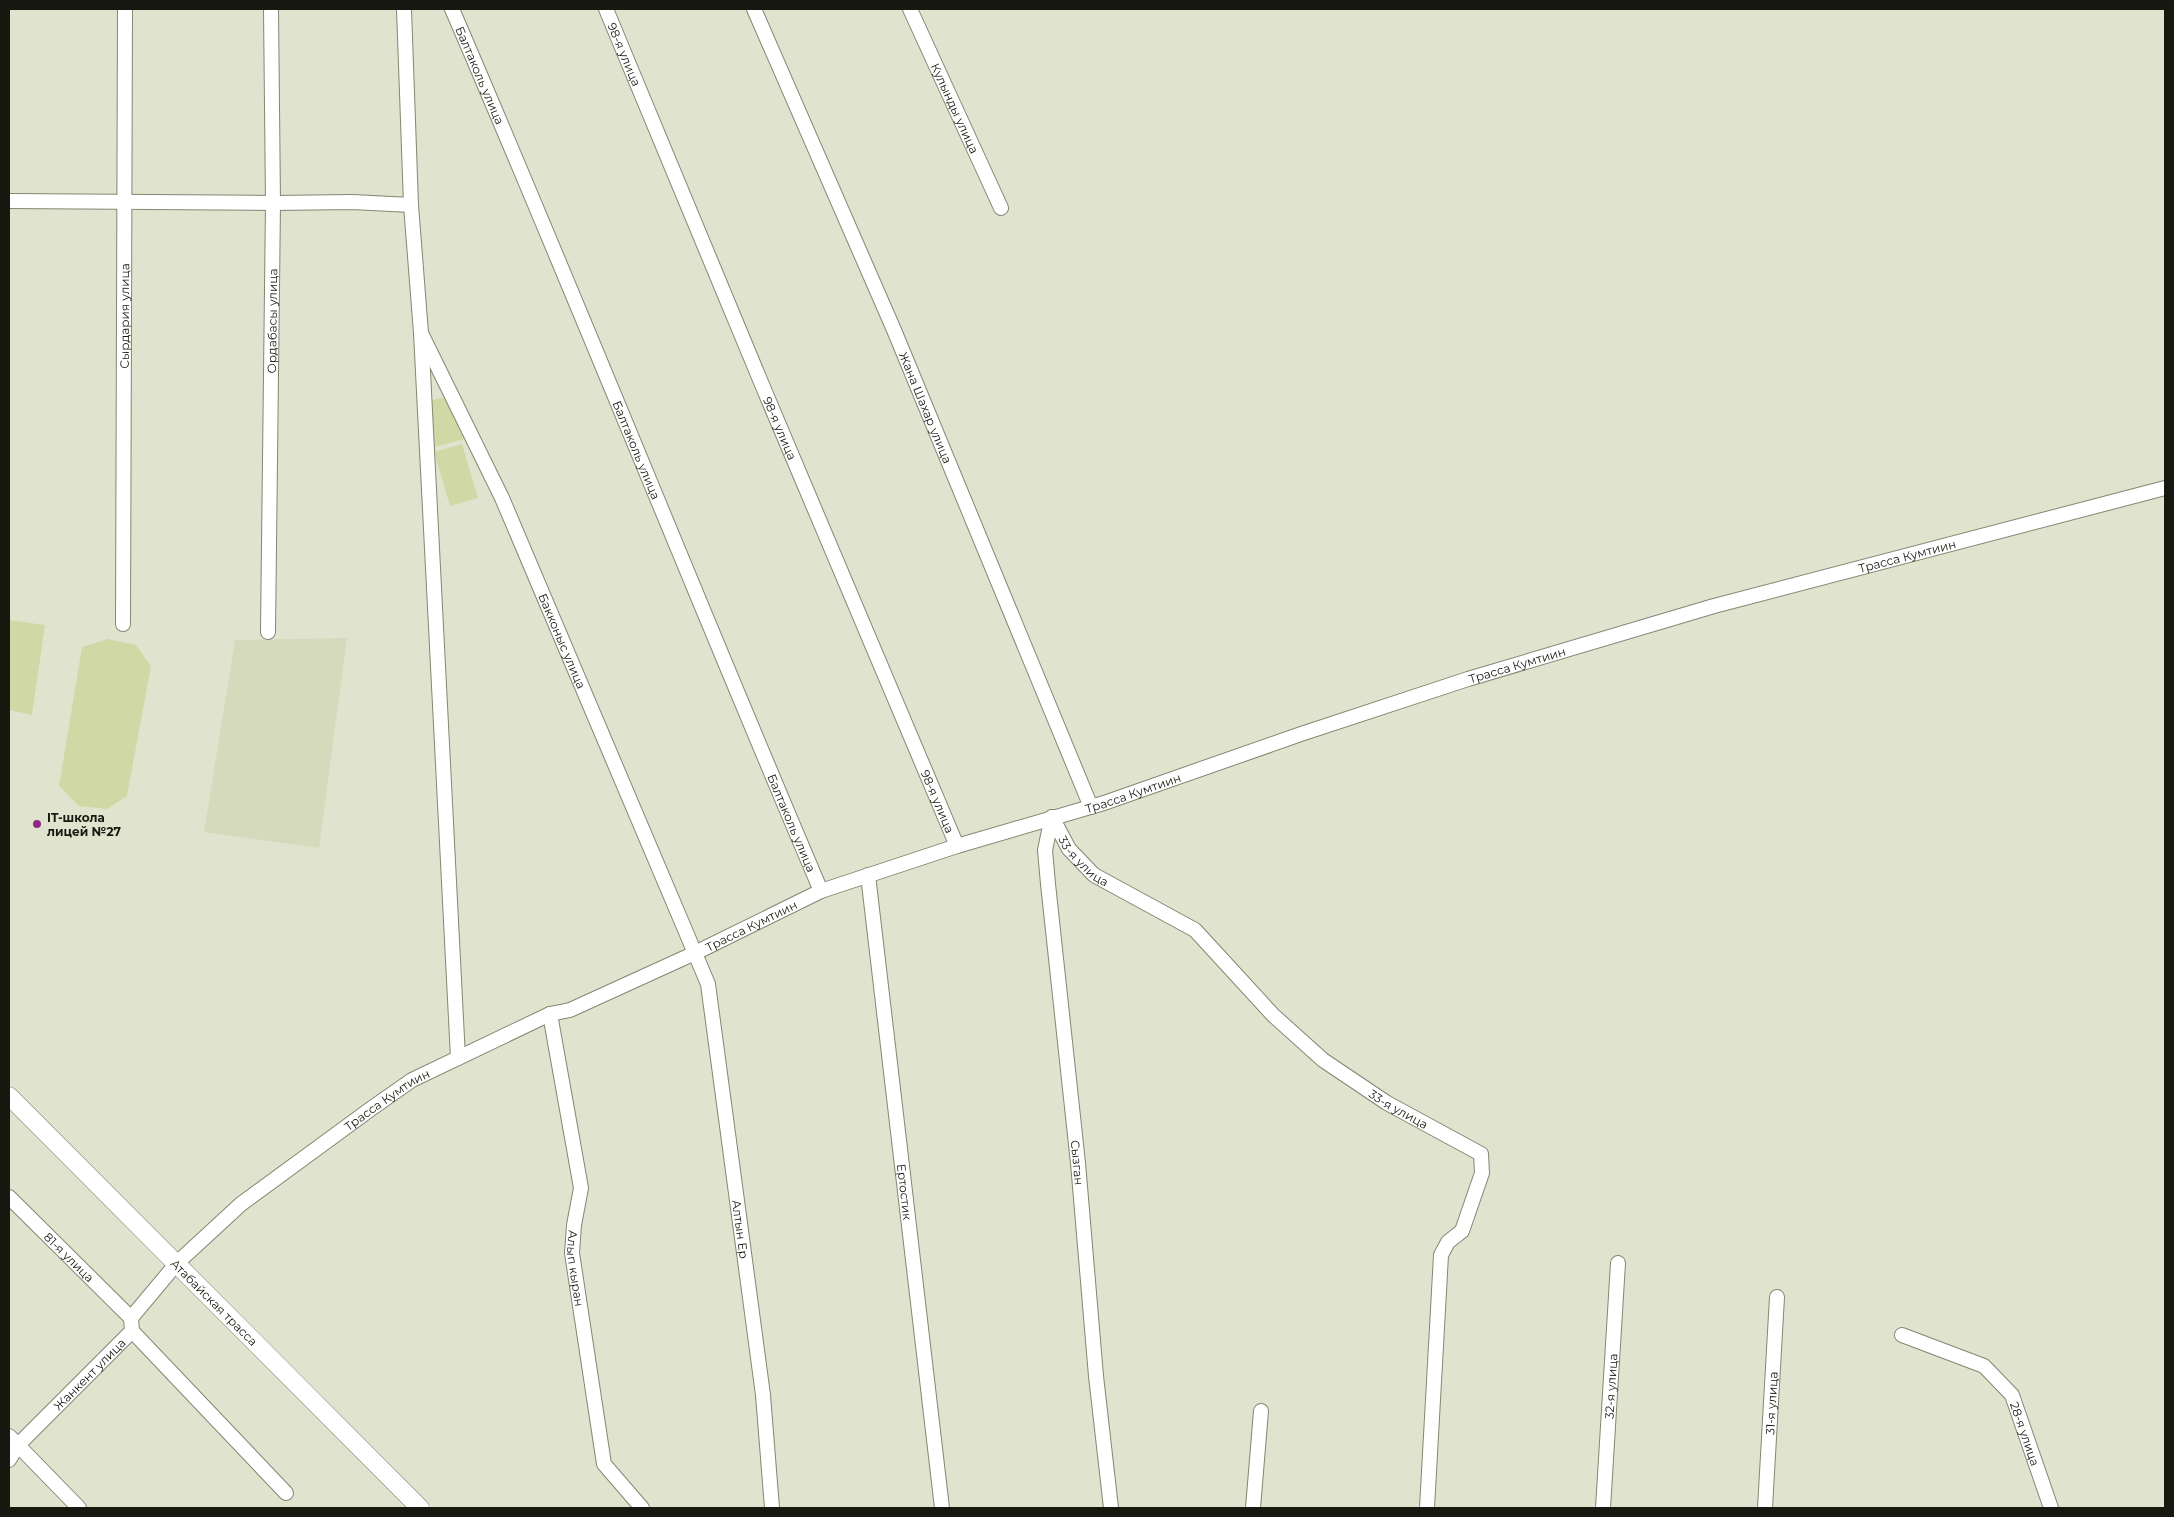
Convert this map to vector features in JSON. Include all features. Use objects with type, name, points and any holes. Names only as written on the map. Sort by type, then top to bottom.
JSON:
[{"type":"main road","name":"Атабайская трасса","points":[[9,1096],[420,1508]]},
{"type":"street","name":"Сырдария улица","points":[[123,624],[126,203],[125,9]]},
{"type":"street","name":"Ордабасы улица","points":[[268,632],[273,204],[271,9]]},
{"type":"street","points":[[404,9],[411,205],[421,333],[458,1058]]},
{"type":"street","name":"Балтаколь улица","points":[[452,9],[821,891]]},
{"type":"street","name":"98-я улица","points":[[606,9],[957,846]]},
{"type":"street","name":"Жана Шахар улица","points":[[754,9],[894,330],[1091,808]]},
{"type":"street","name":"Кулынды улица","points":[[910,9],[1001,208]]},
{"type":"street","points":[[9,201],[273,204],[352,202],[411,205]]},
{"type":"street","name":"Бакконыс улица","points":[[421,333],[502,498],[695,953]]},
{"type":"street","name":"Трасса Кумтиин","points":[[177,1263],[242,1204],[412,1080],[550,1014],[570,1010],[695,953],[821,891],[957,846],[1052,817],[1091,808],[1301,734],[1478,676],[1714,606],[2165,488]]},
{"type":"street","name":"Сызган","points":[[1052,817],[1045,850],[1078,1163],[1096,1376],[1111,1508]]},
{"type":"street","name":"33-я улица","points":[[1052,817],[1068,849],[1094,875],[1195,930],[1272,1015],[1323,1060],[1387,1103],[1481,1154],[1482,1173],[1462,1231],[1448,1242],[1441,1255],[1428,1508]]},
{"type":"street","name":"Ертостик","points":[[868,875],[942,1508]]},
{"type":"street","name":"Алтын Ер","points":[[695,953],[708,984],[763,1395],[772,1508]]},
{"type":"street","name":"Алып кыран","points":[[550,1014],[581,1188],[574,1224],[572,1253],[604,1464],[642,1508]]},
{"type":"street","name":"81-я улица","points":[[9,1197],[131,1324],[286,1493]]},
{"type":"street","name":"Жанкент улица","points":[[9,1460],[13,1440],[131,1324],[177,1263]]},
{"type":"street","name":"32-я улица","points":[[1603,1508],[1618,1263]]},
{"type":"street","name":"31-я улица","points":[[1765,1508],[1777,1297]]},
{"type":"street","name":"28-я улица","points":[[1902,1335],[1984,1366],[2012,1394],[2051,1508]]},
{"type":"street","points":[[1253,1508],[1261,1411]]},
{"type":"street","points":[[13,1440],[79,1508]]},
{"type":"shaded area","points":[[347,638],[319,848],[204,832],[235,640]]},
{"type":"green space","points":[[446,397],[465,439],[431,448],[428,401]]},
{"type":"green space","points":[[462,444],[478,498],[450,506],[434,452]]},
{"type":"green space","points":[[9,620],[45,625],[32,715],[9,710]]},
{"type":"green space","points":[[108,639],[136,645],[151,666],[127,796],[107,809],[79,806],[59,786],[82,647]]},
{"type":"place","name":"IT-школа лицей №27","points":[[37,824]]}]
